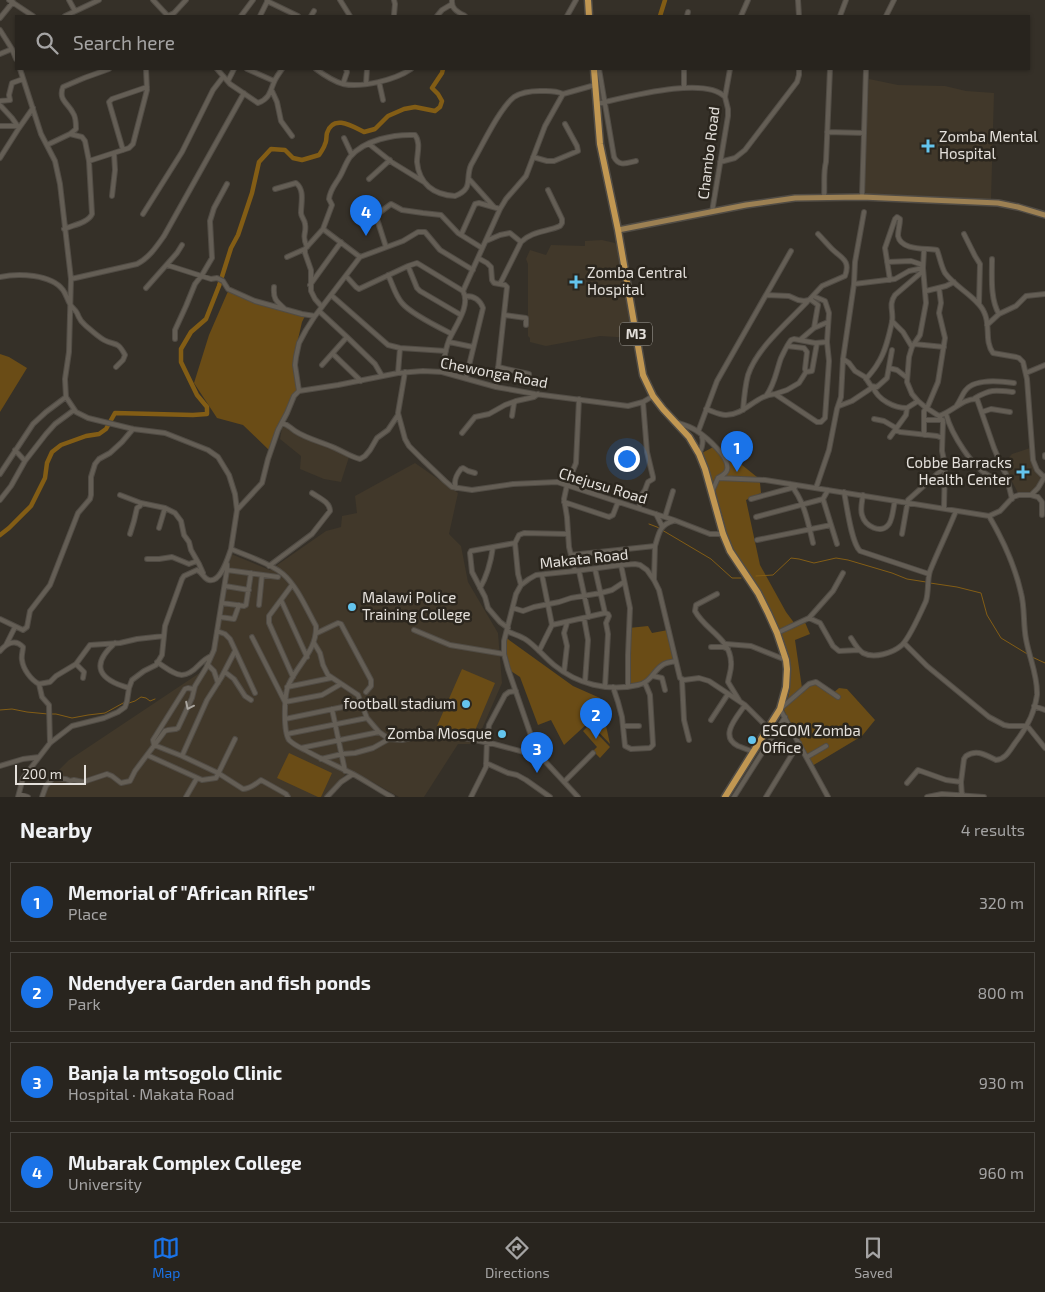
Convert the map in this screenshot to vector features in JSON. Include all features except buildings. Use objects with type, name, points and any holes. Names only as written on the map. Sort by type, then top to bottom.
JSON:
[{"type":"highway","points":[[588,0],[589,15]]},
{"type":"highway","name":"M3","points":[[594,70],[600,144],[631,298],[641,368],[646,384],[653,396],[688,437],[699,454],[705,468],[723,534],[733,556],[768,613],[786,660],[786,687],[780,709],[725,797]]},
{"type":"main road","points":[[618,230],[774,200],[795,198],[824,197],[998,203],[1045,215]]},
{"type":"street","points":[[69,0],[75,11]]},
{"type":"street","points":[[67,15],[99,0]]},
{"type":"street","points":[[154,0],[167,15]]},
{"type":"street","points":[[170,15],[186,0]]},
{"type":"street","points":[[243,15],[253,0]]},
{"type":"street","points":[[340,0],[349,15]]},
{"type":"street","points":[[394,0],[394,15]]},
{"type":"street","points":[[568,15],[576,0]]},
{"type":"street","points":[[742,15],[748,0]]},
{"type":"street","points":[[798,0],[798,15]]},
{"type":"street","points":[[840,15],[846,0]]},
{"type":"street","points":[[886,15],[894,0]]},
{"type":"street","points":[[0,18],[11,1],[32,15]]},
{"type":"street","points":[[260,15],[267,1],[296,15]]},
{"type":"street","points":[[438,15],[452,2],[458,12],[463,15]]},
{"type":"street","points":[[0,30],[15,57]]},
{"type":"street","points":[[0,54],[12,50]]},
{"type":"street","points":[[20,70],[41,134],[55,161],[59,175],[71,279],[69,352],[65,378],[66,397],[74,410],[80,414],[133,429],[165,433],[211,452],[220,460],[229,476],[235,494],[237,510],[231,549],[219,576],[215,579],[207,580],[191,550],[180,520],[175,513],[166,508],[141,503],[120,495]]},
{"type":"street","points":[[89,161],[131,147],[133,144],[147,87],[146,70]]},
{"type":"street","points":[[218,70],[223,77],[258,103],[272,91],[274,82],[281,70]]},
{"type":"street","points":[[228,81],[234,70]]},
{"type":"street","points":[[249,70],[274,82]]},
{"type":"street","points":[[318,70],[343,84],[357,85],[379,82],[409,70]]},
{"type":"street","points":[[343,84],[346,70]]},
{"type":"street","points":[[366,84],[367,70]]},
{"type":"street","points":[[599,70],[615,160],[623,164],[636,161]]},
{"type":"street","points":[[684,70],[684,88]]},
{"type":"street","name":"Chambo Road","points":[[712,212],[728,112],[725,97],[730,70]]},
{"type":"street","points":[[720,162],[734,158],[745,150],[797,82],[799,70]]},
{"type":"street","points":[[824,197],[830,70]]},
{"type":"street","points":[[862,198],[866,70]]},
{"type":"street","points":[[47,145],[76,129],[75,117],[62,97],[62,90],[94,71]]},
{"type":"street","points":[[143,214],[182,152],[213,90],[223,77]]},
{"type":"street","points":[[18,127],[0,102],[10,100],[9,95],[12,82],[23,79]]},
{"type":"street","points":[[379,82],[383,100]]},
{"type":"street","points":[[369,144],[439,193],[455,196],[468,186],[468,174],[471,166],[502,110],[510,101],[526,92],[553,91],[563,94],[595,85]]},
{"type":"street","points":[[123,150],[109,102],[112,99],[147,87]]},
{"type":"street","points":[[596,104],[684,88],[710,89],[723,94],[725,97]]},
{"type":"street","points":[[272,91],[278,102],[281,121],[292,136]]},
{"type":"street","points":[[71,279],[137,264],[150,254],[179,210],[244,93]]},
{"type":"street","points":[[463,291],[500,209],[526,176],[545,126],[563,94]]},
{"type":"street","points":[[0,158],[18,127],[33,108]]},
{"type":"street","points":[[533,157],[554,161],[578,151],[564,124]]},
{"type":"street","points":[[0,126],[18,127]]},
{"type":"street","points":[[827,132],[864,133]]},
{"type":"street","points":[[64,229],[88,220],[92,216],[89,161],[85,139],[70,134]]},
{"type":"street","points":[[286,257],[306,248],[323,229],[332,205],[329,199],[331,190],[352,155],[369,144],[394,136],[415,135],[418,141],[418,166],[424,182]]},
{"type":"street","points":[[344,138],[352,155]]},
{"type":"street","points":[[112,196],[115,170],[114,153]]},
{"type":"street","points":[[369,178],[390,160]]},
{"type":"street","points":[[469,179],[494,207]]},
{"type":"street","points":[[275,189],[296,183],[299,186],[301,214],[306,225],[303,239],[306,248],[305,253],[311,270],[310,285],[312,293],[320,310],[375,364],[382,376]]},
{"type":"street","points":[[174,339],[175,330],[195,284],[212,256],[211,216],[226,184]]},
{"type":"street","points":[[500,284],[521,242],[526,237],[558,227],[562,223],[562,219],[548,190]]},
{"type":"street","points":[[461,235],[475,204],[479,203],[500,209]]},
{"type":"street","points":[[386,248],[377,219],[379,213],[391,204],[402,210],[441,215],[453,229],[482,248]]},
{"type":"street","points":[[816,488],[829,450],[842,391],[843,359],[854,284],[855,262],[864,212]]},
{"type":"street","points":[[890,280],[885,248],[897,217],[900,220],[898,236],[901,242],[924,250],[938,250],[941,265],[945,272],[979,304],[986,314],[988,342],[991,351],[996,354],[1019,358],[1023,362],[1026,373],[1033,460],[1037,470],[1045,477],[1031,495]]},
{"type":"street","points":[[323,229],[360,257]]},
{"type":"street","points":[[237,510],[262,483],[268,459],[282,423],[295,394],[299,391],[296,365],[297,352],[304,333],[360,257],[386,248],[418,232],[425,232],[440,250],[473,270]]},
{"type":"street","points":[[486,240],[510,233],[521,242]]},
{"type":"street","points":[[743,410],[746,382],[750,369],[770,340],[822,286],[844,277],[847,272],[844,258],[818,234]]},
{"type":"street","points":[[964,234],[980,264],[979,304]]},
{"type":"street","points":[[310,285],[341,242]]},
{"type":"street","points":[[146,288],[182,245]]},
{"type":"street","points":[[924,250],[923,268],[926,303],[920,335],[913,345],[906,377],[912,394],[943,421],[944,508]]},
{"type":"street","points":[[699,454],[703,441],[700,433],[706,408],[717,380],[791,251]]},
{"type":"street","points":[[478,258],[491,267],[493,281],[506,287],[496,387]]},
{"type":"street","points":[[992,259],[995,304],[1000,314]]},
{"type":"street","points":[[887,262],[911,261],[923,268]]},
{"type":"street","points":[[346,276],[359,289],[408,266],[420,264],[463,291],[466,296],[466,304],[449,342],[442,372]]},
{"type":"street","points":[[167,265],[211,279],[217,278],[228,289],[250,299],[315,316]]},
{"type":"street","points":[[408,266],[420,292],[461,315]]},
{"type":"street","points":[[854,284],[890,280],[898,278],[908,271],[923,268]]},
{"type":"street","points":[[866,379],[879,362],[886,347],[892,321],[892,300],[923,268]]},
{"type":"street","points":[[1,276],[26,275],[50,280],[63,289],[71,306],[77,312],[80,321],[104,340],[116,344],[124,352],[124,359],[116,367]]},
{"type":"street","points":[[388,275],[394,291],[404,305],[452,334]]},
{"type":"street","points":[[926,291],[954,282]]},
{"type":"street","points":[[274,287],[274,294],[278,304],[287,310]]},
{"type":"street","points":[[924,435],[924,411],[938,382],[944,347],[945,335],[938,311],[941,303],[939,288]]},
{"type":"street","points":[[987,325],[1000,314],[1016,306],[1026,296],[1045,294]]},
{"type":"street","points":[[332,295],[384,342],[394,347],[446,351]]},
{"type":"street","points":[[766,295],[789,296],[804,301],[811,299],[825,301],[829,314],[827,342],[829,361],[825,418],[822,422],[817,422],[775,394]]},
{"type":"street","points":[[466,296],[475,298],[481,303],[482,308],[466,378]]},
{"type":"street","points":[[811,299],[818,306],[814,328]]},
{"type":"street","points":[[504,315],[526,318],[526,325]]},
{"type":"street","points":[[892,321],[913,345],[944,347]]},
{"type":"street","points":[[800,340],[814,328],[828,322]]},
{"type":"street","points":[[322,365],[347,337]]},
{"type":"street","points":[[766,396],[774,383],[782,357],[791,339],[816,343],[827,342]]},
{"type":"street","points":[[449,342],[474,347]]},
{"type":"street","points":[[806,372],[812,370],[816,343]]},
{"type":"street","points":[[706,408],[726,415],[743,410],[766,396],[787,390],[799,383],[806,372],[807,352],[804,348],[787,346]]},
{"type":"street","points":[[398,373],[400,348]]},
{"type":"street","points":[[838,406],[852,401],[873,387],[880,386],[887,378],[892,350]]},
{"type":"street","points":[[333,354],[361,381]]},
{"type":"street","points":[[843,359],[850,363],[855,371],[863,376],[885,401],[908,408]]},
{"type":"street","points":[[1026,373],[1045,365]]},
{"type":"street","points":[[498,367],[529,374]]},
{"type":"street","points":[[889,368],[897,370],[906,377]]},
{"type":"street","points":[[282,423],[288,425],[294,431],[360,459],[369,452],[378,437],[388,430],[398,415],[405,372]]},
{"type":"street","name":"Chewonga Road","points":[[299,391],[405,372],[442,372],[496,387],[628,406],[643,402],[653,396]]},
{"type":"street","points":[[957,405],[965,391],[973,385],[994,380],[1014,382]]},
{"type":"street","points":[[939,416],[946,414],[957,405],[987,392],[997,390],[1013,392]]},
{"type":"street","points":[[524,399],[526,392]]},
{"type":"street","points":[[462,433],[475,417],[489,414],[505,405],[534,397],[538,394]]},
{"type":"street","points":[[0,474],[33,424],[66,397]]},
{"type":"street","points":[[975,398],[978,400],[994,448],[1008,478],[1012,499]]},
{"type":"street","points":[[579,399],[576,460],[567,485],[564,502],[571,554],[584,596],[587,617],[588,638],[585,682]]},
{"type":"street","points":[[512,416],[516,401]]},
{"type":"street","points":[[890,437],[906,415],[908,408],[918,401]]},
{"type":"street","points":[[639,508],[641,496],[648,481],[652,480],[653,476],[647,452],[643,402]]},
{"type":"street","points":[[0,500],[38,444],[55,424],[74,410]]},
{"type":"street","points":[[982,412],[991,410],[1010,412]]},
{"type":"street","points":[[946,414],[960,446],[984,472],[993,478],[1008,478]]},
{"type":"street","points":[[398,415],[408,444],[448,484],[456,488]]},
{"type":"street","points":[[874,419],[884,421],[900,432],[942,438]]},
{"type":"street","points":[[924,420],[949,422]]},
{"type":"street","points":[[676,422],[700,433],[722,453],[727,470],[724,475],[718,478],[713,488],[713,495]]},
{"type":"street","points":[[0,619],[15,627],[23,630],[26,629],[29,613],[50,585],[80,510],[91,496],[91,477],[96,461],[120,444],[133,429]]},
{"type":"street","points":[[15,450],[25,462]]},
{"type":"street","points":[[902,534],[909,498],[945,467]]},
{"type":"street","points":[[456,488],[455,480],[461,469],[463,468],[475,473]]},
{"type":"street","points":[[718,478],[765,480],[792,486],[802,504],[813,543]]},
{"type":"street","name":"Chejusu Road","points":[[456,488],[479,490],[513,484],[554,482],[639,508],[710,534],[723,534]]},
{"type":"street","points":[[751,499],[800,485],[989,516],[1000,512],[1013,497],[1031,495],[1043,501],[1042,515]]},
{"type":"street","points":[[1038,488],[1038,497]]},
{"type":"street","points":[[828,490],[824,499],[837,544]]},
{"type":"street","points":[[665,517],[674,491]]},
{"type":"street","points":[[844,492],[852,534],[860,551],[929,574]]},
{"type":"street","points":[[270,566],[312,534],[330,511],[328,503],[312,493]]},
{"type":"street","points":[[863,495],[862,518],[871,527],[879,529],[884,529],[891,521],[895,501]]},
{"type":"street","points":[[756,518],[824,499]]},
{"type":"street","points":[[564,502],[609,517],[613,515],[618,502]]},
{"type":"street","points":[[130,534],[137,508],[141,503]]},
{"type":"street","points":[[159,528],[166,508]]},
{"type":"street","points":[[851,638],[859,650],[865,654],[877,656],[904,644],[925,602],[928,592],[929,574],[956,511]]},
{"type":"street","points":[[656,514],[662,526]]},
{"type":"street","points":[[962,796],[961,782],[966,756],[973,752],[978,752],[996,760],[1002,759],[1027,726],[1037,696],[1035,676],[1026,640],[1022,595],[1014,569],[989,516]]},
{"type":"street","points":[[674,520],[662,526],[655,546],[654,580],[679,675],[682,680],[684,720],[689,740]]},
{"type":"street","points":[[757,540],[831,525]]},
{"type":"street","points":[[568,534],[524,533],[519,535],[515,543],[518,576],[521,586],[516,594],[512,608],[504,641],[504,654],[536,750],[575,796]]},
{"type":"street","points":[[515,543],[471,552],[472,572],[490,611],[508,630],[525,639],[564,672],[595,686],[628,687],[645,683],[664,664],[676,661]]},
{"type":"street","points":[[571,554],[655,546]]},
{"type":"street","points":[[480,588],[492,557],[493,547]]},
{"type":"street","points":[[231,549],[270,566],[284,575],[316,626],[317,633],[314,643],[287,687],[285,702],[287,736],[293,744],[353,774],[392,797]]},
{"type":"street","points":[[147,559],[174,557],[190,564],[197,561]]},
{"type":"street","points":[[42,797],[46,786],[53,778],[83,782],[108,774],[121,783],[130,781],[134,771],[166,730],[178,728],[192,698],[193,689],[212,656],[228,570],[228,559]]},
{"type":"street","name":"Makata Road","points":[[521,586],[533,576],[635,564],[647,570],[654,580]]},
{"type":"street","points":[[620,565],[630,608],[628,687]]},
{"type":"street","points":[[595,569],[605,613],[609,616],[606,624],[608,634],[605,687]]},
{"type":"street","points":[[228,570],[278,577]]},
{"type":"street","points":[[28,797],[18,796],[23,778],[50,743],[72,726],[104,718],[118,712],[127,703],[132,680],[153,666],[162,653],[165,626],[182,579],[184,576],[195,571],[203,573]]},
{"type":"street","points":[[222,603],[246,605],[251,573]]},
{"type":"street","points":[[777,633],[809,618],[836,587],[844,573]]},
{"type":"street","points":[[258,605],[262,575]]},
{"type":"street","points":[[539,651],[552,625],[542,575]]},
{"type":"street","points":[[512,608],[523,611],[532,607],[600,593],[613,589],[624,582]]},
{"type":"street","points":[[292,585],[270,616],[268,623],[293,677]]},
{"type":"street","points":[[225,586],[249,590]]},
{"type":"street","points":[[717,594],[696,605],[695,611],[730,653],[731,666],[728,682],[740,701]]},
{"type":"street","points":[[281,600],[307,657]]},
{"type":"street","points":[[220,617],[234,619],[239,605]]},
{"type":"street","points":[[552,625],[605,613]]},
{"type":"street","points":[[809,618],[820,623],[837,650],[841,652],[859,650]]},
{"type":"street","points":[[317,633],[338,623],[342,624],[371,680],[371,686],[366,692]]},
{"type":"street","points":[[564,672],[566,648],[564,633],[567,623]]},
{"type":"street","points":[[0,651],[10,638],[15,627]]},
{"type":"street","points":[[414,630],[450,645],[504,654]]},
{"type":"street","points":[[217,631],[227,636],[255,693]]},
{"type":"street","points":[[5,645],[15,642],[22,645],[23,663],[33,681],[39,684],[50,682],[56,676],[76,664],[90,645],[164,636]]},
{"type":"street","points":[[252,637],[285,702]]},
{"type":"street","points":[[115,643],[106,651],[102,659],[101,670],[106,678],[120,686],[129,688]]},
{"type":"street","points":[[314,643],[320,652],[323,665],[331,678],[360,697],[368,718],[379,732],[389,739],[402,740],[434,733],[445,734],[488,743],[541,758]]},
{"type":"street","points":[[904,644],[927,666],[989,717],[1004,725],[1027,726],[1045,748]]},
{"type":"street","points":[[711,647],[750,646],[786,660]]},
{"type":"street","points":[[182,756],[207,700],[236,651]]},
{"type":"street","points":[[157,662],[174,674],[184,676],[195,670],[206,658],[212,656]]},
{"type":"street","points":[[76,664],[84,672],[83,678]]},
{"type":"street","points":[[208,665],[214,671],[218,683]]},
{"type":"street","points":[[225,672],[234,679],[245,696],[251,700]]},
{"type":"street","points":[[653,676],[662,678],[665,690]]},
{"type":"street","points":[[287,687],[331,678]]},
{"type":"street","points":[[682,680],[702,678],[746,705],[768,728]]},
{"type":"street","points":[[828,797],[780,709],[809,684],[816,682],[838,698]]},
{"type":"street","points":[[613,687],[620,707],[624,744],[627,748],[632,749],[652,747],[650,695],[645,683]]},
{"type":"street","points":[[39,684],[42,699],[49,705],[50,743]]},
{"type":"street","points":[[285,702],[322,695],[341,684]]},
{"type":"street","points":[[154,745],[153,740],[185,689],[193,689]]},
{"type":"street","points":[[471,797],[486,763],[489,724],[505,695],[516,691]]},
{"type":"street","points":[[712,720],[728,694]]},
{"type":"street","points":[[286,719],[362,703]]},
{"type":"street","points":[[746,705],[730,727],[730,734],[731,739],[736,745],[753,752]]},
{"type":"street","points":[[1034,706],[1045,710]]},
{"type":"street","points":[[332,709],[345,770]]},
{"type":"street","points":[[734,797],[785,717]]},
{"type":"street","points":[[287,736],[368,718]]},
{"type":"street","points":[[623,726],[639,726]]},
{"type":"street","points":[[301,748],[379,732]]},
{"type":"street","points":[[147,755],[202,780],[214,779],[234,739]]},
{"type":"street","points":[[321,759],[373,748],[389,739]]},
{"type":"street","points":[[766,797],[799,743]]},
{"type":"street","points":[[154,745],[218,773],[244,789],[261,780],[288,797]]},
{"type":"street","points":[[807,757],[826,746]]},
{"type":"street","points":[[564,782],[593,753]]},
{"type":"street","points":[[0,766],[23,759],[39,757]]},
{"type":"street","points":[[486,763],[517,775],[550,797]]},
{"type":"street","points":[[906,783],[918,770],[946,780],[961,782]]},
{"type":"street","points":[[327,797],[341,782],[353,774]]},
{"type":"street","points":[[738,777],[744,781]]},
{"type":"street","points":[[186,797],[197,778]]},
{"type":"street","points":[[927,797],[939,794],[984,797]]},
{"type":"shaded area","name":"Zomba Mental Hospital","points":[[869,79],[898,85],[945,86],[966,91],[994,93],[991,200],[867,195],[863,189]]},
{"type":"shaded area","name":"Zomba Central Hospital","points":[[602,240],[615,243],[621,255],[632,338],[600,336],[546,346],[530,342],[528,336],[528,264],[526,259],[530,250],[546,255],[551,245],[585,246],[585,241]]},
{"type":"shaded area","points":[[229,289],[257,304],[306,314],[302,322],[293,361],[297,389],[270,451],[243,425],[217,418],[194,383],[209,335]]},
{"type":"shaded area","points":[[0,354],[27,368],[0,412]]},
{"type":"shaded area","points":[[287,425],[314,442],[349,457],[341,482],[324,479],[300,469],[301,456],[280,439],[282,428]]},
{"type":"shaded area","points":[[717,445],[757,477],[760,483],[761,493],[746,500],[760,565],[786,612],[795,624],[804,620],[810,634],[795,640],[802,688],[816,682],[832,694],[839,688],[847,689],[875,720],[862,736],[812,766],[784,710],[780,709],[787,701],[790,688],[786,656],[775,622],[764,599],[733,551],[702,453]]},
{"type":"shaded area","name":"Cobbe Barracks Health Center","points":[[1030,448],[1035,466],[1044,477],[1031,495],[1019,495],[1003,464],[1012,454]]},
{"type":"shaded area","name":"Malawi Police Training College","points":[[415,463],[458,493],[449,534],[461,546],[468,582],[498,633],[502,683],[478,738],[470,744],[458,744],[424,797],[399,797],[360,775],[347,773],[327,797],[41,797],[45,784],[69,760],[201,672],[211,661],[231,554],[270,570],[326,531],[341,527],[342,516],[357,513],[355,496]]},
{"type":"shaded area","points":[[648,626],[652,633],[668,630],[676,661],[665,664],[645,683],[628,687],[629,628]]},
{"type":"shaded area","points":[[505,637],[573,686],[600,698],[610,744],[589,722],[564,745],[551,720],[538,725],[520,677],[508,669],[504,654]]},
{"type":"shaded area","name":"football stadium","points":[[462,669],[495,683],[471,740],[437,726]]},
{"type":"shaded area","points":[[589,725],[610,747],[600,758],[593,751],[597,747],[583,731]]},
{"type":"shaded area","points":[[289,753],[332,773],[321,797],[277,778]]},
{"type":"waterway","points":[[660,15],[665,0]]},
{"type":"waterway","points":[[0,535],[31,506],[45,478],[47,463],[52,452],[61,445],[86,436],[99,434],[106,429],[115,413],[207,414],[207,407],[197,395],[181,362],[181,349],[191,332],[206,319],[231,248],[238,235],[252,193],[259,162],[271,149],[285,150],[293,158],[302,160],[319,155],[326,143],[327,133],[334,124],[343,123],[364,132],[375,129],[388,116],[404,109],[415,107],[435,111],[440,107],[442,101],[432,88],[443,70]]},
{"type":"waterway","points":[[649,524],[711,559],[732,578],[741,578]]},
{"type":"waterway","points":[[756,576],[773,575],[791,558],[814,563],[836,558],[907,579],[926,582]]},
{"type":"waterway","points":[[930,583],[981,593],[987,615],[1001,638],[1029,655]]},
{"type":"waterway","points":[[1032,657],[1045,663]]},
{"type":"waterway","points":[[129,703],[141,697],[150,701],[155,699]]},
{"type":"waterway","points":[[0,710],[12,709],[56,714],[72,718],[105,713],[125,702]]},
{"type":"place","name":"Zomba Mental Hospital","points":[[928,146]]},
{"type":"place","name":"Mubarak Complex College","points":[[366,236]]},
{"type":"place","name":"Zomba Central Hospital","points":[[576,282]]},
{"type":"place","name":"Memorial of \"African Rifles\"","points":[[737,472]]},
{"type":"place","name":"Cobbe Barracks Health Center","points":[[1023,472]]},
{"type":"place","name":"Malawi Police Training College","points":[[352,607]]},
{"type":"place","name":"football stadium","points":[[466,704]]},
{"type":"place","name":"Zomba Mosque","points":[[502,734]]},
{"type":"place","name":"Ndendyera Garden and fish ponds","points":[[596,739]]},
{"type":"place","name":"ESCOM Zomba Office","points":[[752,740]]},
{"type":"place","name":"Banja la mtsogolo Clinic","points":[[537,773]]}]
